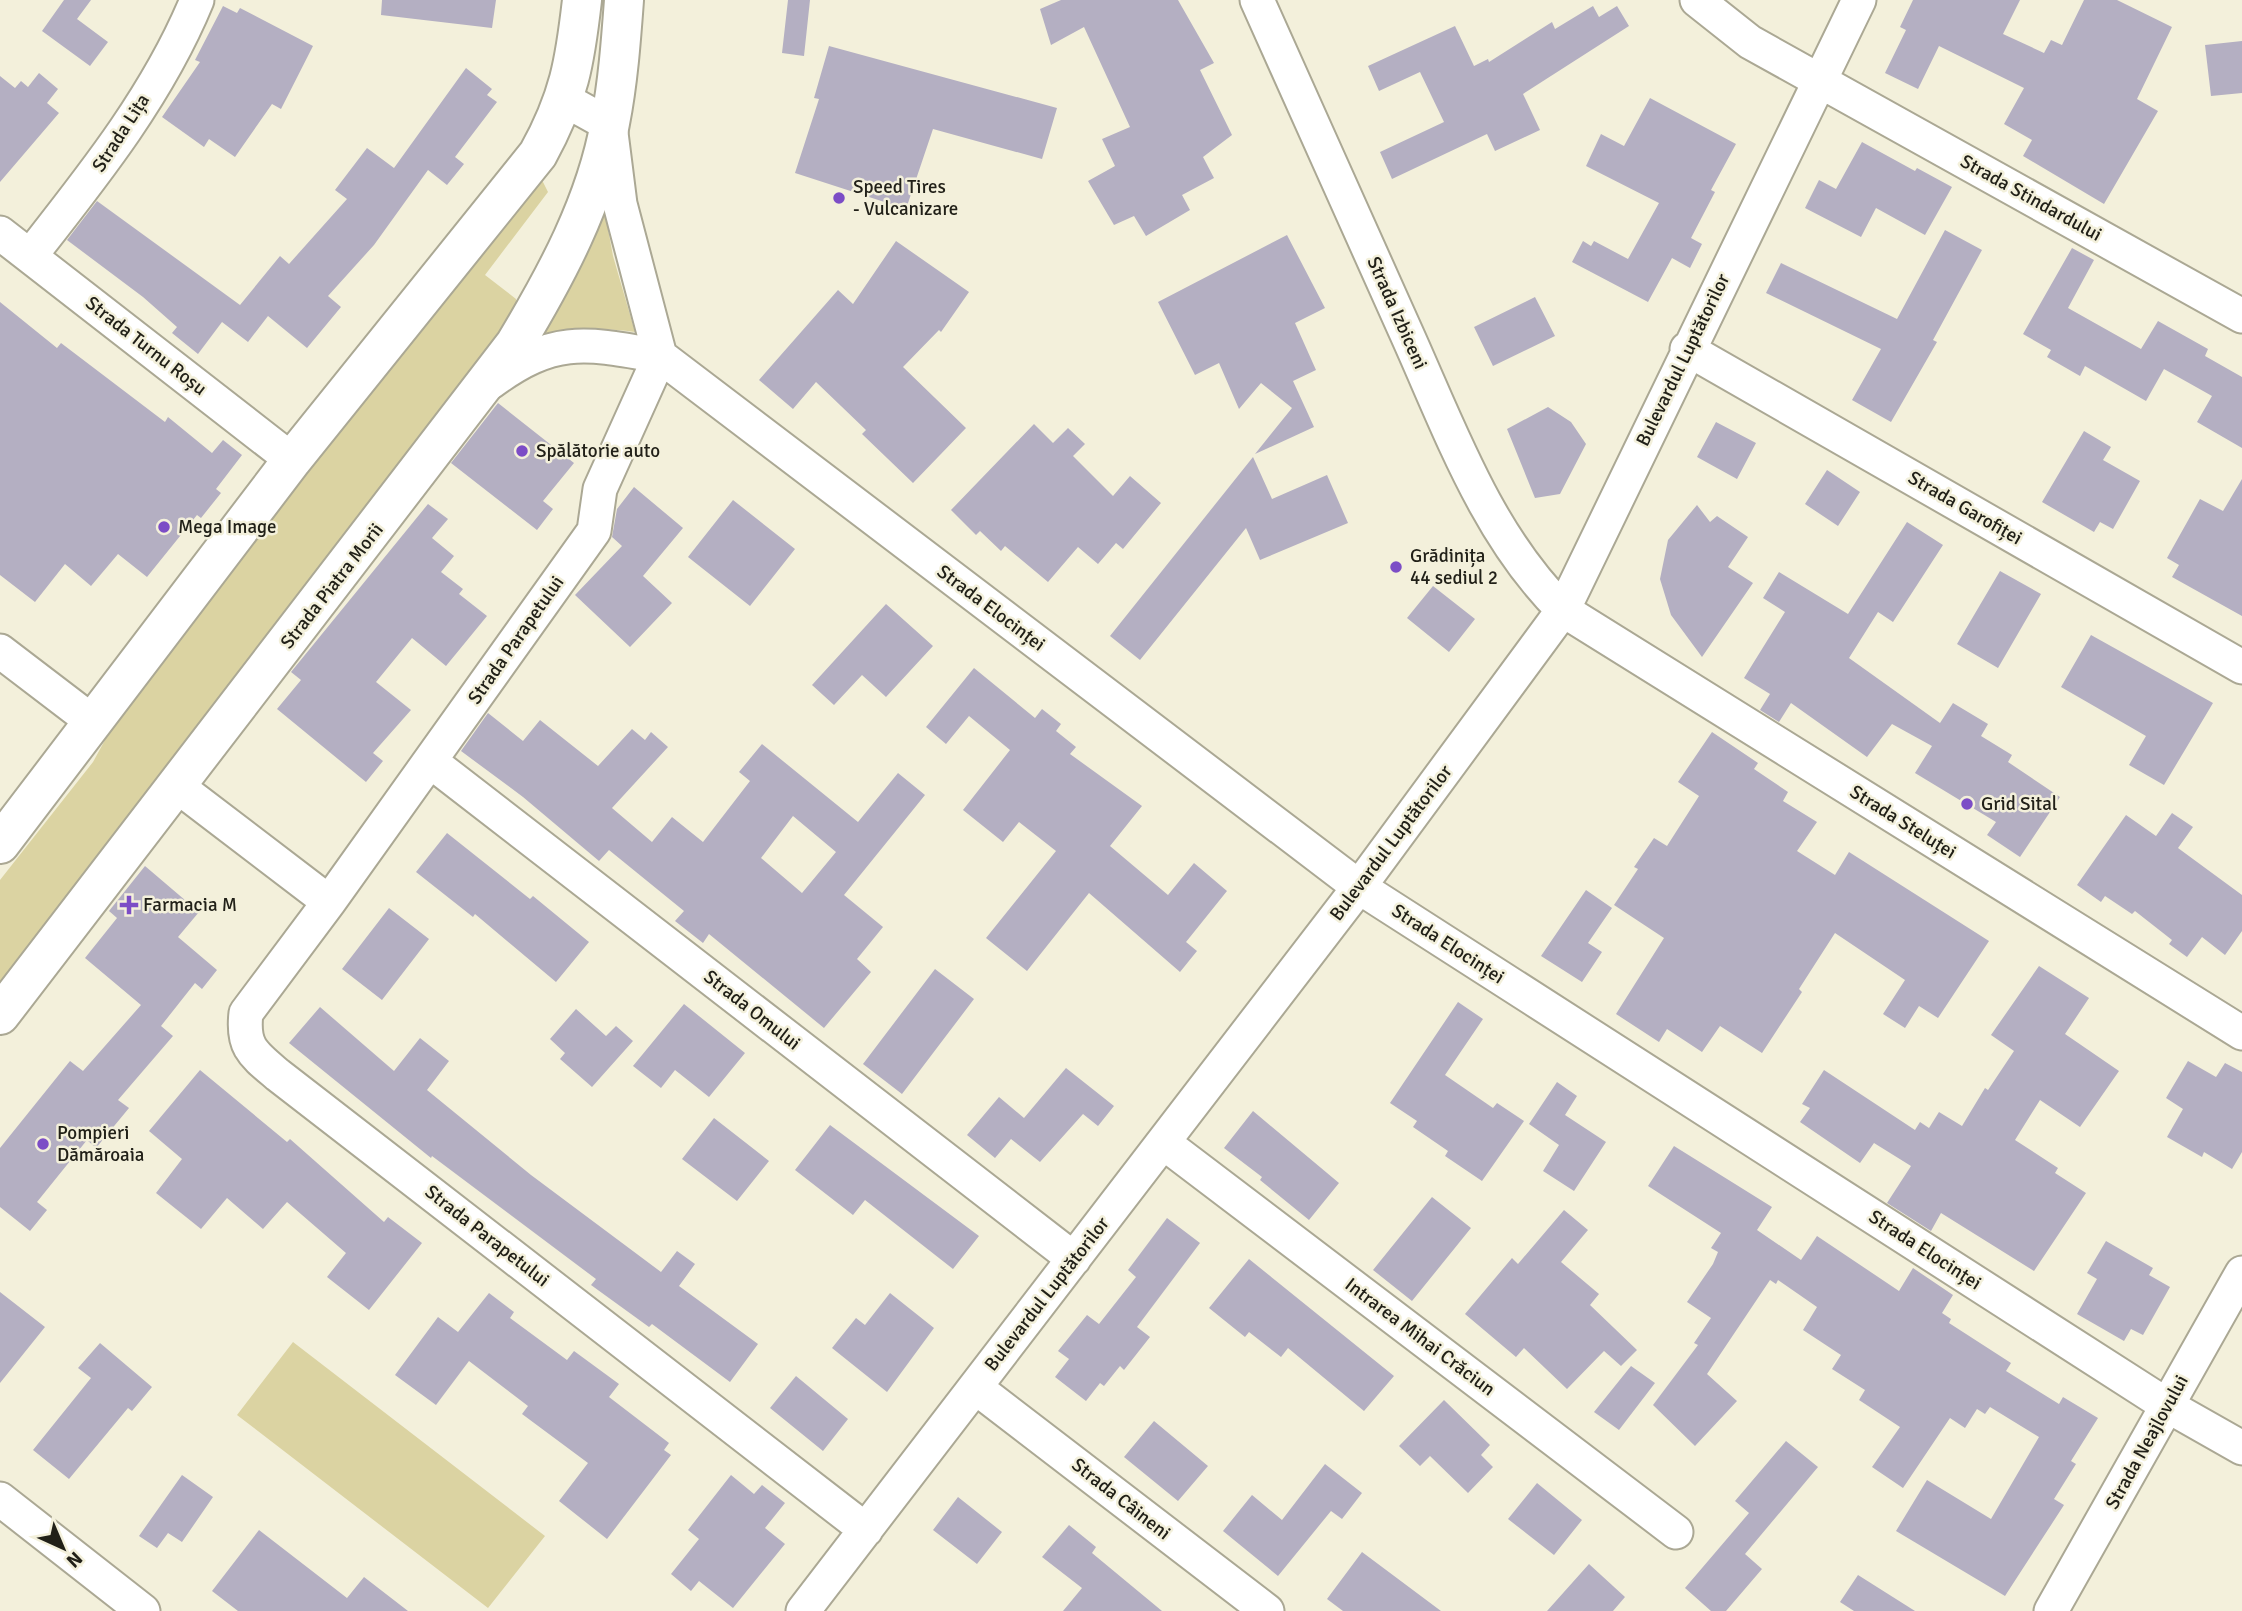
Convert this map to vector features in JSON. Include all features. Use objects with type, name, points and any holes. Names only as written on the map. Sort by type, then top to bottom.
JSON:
[{"type":"street","name":"Strada Lița","points":[[30,256],[116,146],[186,27],[197,0]]},
{"type":"street","points":[[0,844],[292,460],[523,177],[538,154],[565,100],[575,66],[582,0]]},
{"type":"street","name":"Strada Piatra Morii","points":[[0,1016],[486,385],[539,304],[564,257],[592,187],[610,125],[624,0]]},
{"type":"street","name":"Strada Izbiceni","points":[[1257,0],[1490,513],[1532,579],[1563,610]]},
{"type":"street","name":"Strada Stindardului","points":[[1697,0],[1751,42],[2242,316]]},
{"type":"street","name":"Bulevardul Luptătorilor","points":[[803,1611],[1359,887],[1563,610],[1858,0]]},
{"type":"street","points":[[486,385],[517,362],[546,350],[571,345],[597,345],[660,356],[620,204],[610,125],[565,100]]},
{"type":"street","name":"Strada Turnu Roșu","points":[[0,233],[292,460]]},
{"type":"street","name":"Strada Garofiței","points":[[1687,349],[2242,667]]},
{"type":"street","name":"Strada Parapetului","points":[[660,356],[600,489],[594,531],[330,902],[246,1013],[244,1035],[253,1055],[866,1530]]},
{"type":"street","name":"Strada Elocinței","points":[[660,356],[1359,887],[2168,1406],[2242,1448]]},
{"type":"street","name":"Strada Steluței","points":[[1563,610],[2242,1033]]},
{"type":"street","points":[[0,651],[93,722]]},
{"type":"street","name":"Strada Omului","points":[[430,761],[1074,1259]]},
{"type":"street","points":[[177,786],[330,902]]},
{"type":"street","name":"Intrarea Mihai Crăciun","points":[[1164,1143],[1676,1532]]},
{"type":"street","name":"Strada Neajlovului","points":[[2051,1611],[2242,1273]]},
{"type":"street","name":"Strada Câineni","points":[[975,1387],[1267,1611]]},
{"type":"street","points":[[0,1499],[142,1611]]},
{"type":"shaded area","points":[[541,178],[548,192],[485,275],[516,299],[517,306],[492,351],[0,991],[0,880],[93,762],[134,687]]},
{"type":"shaded area","points":[[601,191],[613,256],[635,332],[605,329],[576,331],[549,336],[520,346]]},
{"type":"shaded area","points":[[293,1342],[545,1536],[488,1608],[237,1415]]},
{"type":"building","points":[[64,0],[91,0],[77,19],[108,42],[90,66],[42,31]]},
{"type":"building","points":[[382,0],[496,0],[492,28],[381,15]]},
{"type":"building","points":[[788,0],[810,0],[804,56],[782,53]]},
{"type":"building","points":[[1061,0],[1178,0],[1214,63],[1200,70],[1232,135],[1203,157],[1214,178],[1182,195],[1190,210],[1146,236],[1134,216],[1114,225],[1088,181],[1115,166],[1102,139],[1130,127],[1084,27],[1051,45],[1040,9]]},
{"type":"building","points":[[1913,0],[2020,0],[2003,34],[2044,53],[2051,40],[2062,45],[2084,0],[2117,0],[2172,27],[2137,99],[2158,111],[2104,204],[2023,156],[2032,140],[2004,124],[2024,88],[1939,46],[1918,89],[1885,73],[1906,30],[1900,27]]},
{"type":"building","points":[[223,6],[237,13],[240,8],[313,46],[281,109],[272,104],[235,157],[209,139],[204,147],[162,117],[200,62],[195,60]]},
{"type":"building","points":[[1593,6],[1599,17],[1617,6],[1629,26],[1523,94],[1540,130],[1495,151],[1487,134],[1392,179],[1380,152],[1444,122],[1420,72],[1379,91],[1368,66],[1455,26],[1474,66],[1488,59],[1489,62],[1552,22],[1555,29]]},
{"type":"building","points":[[2242,41],[2242,93],[2211,96],[2205,45]]},
{"type":"building","points":[[829,46],[1057,108],[1042,159],[933,129],[906,209],[795,173],[819,99],[814,98]]},
{"type":"building","points":[[466,68],[492,89],[487,95],[497,102],[455,157],[464,164],[447,185],[428,170],[374,245],[328,296],[341,307],[307,348],[268,316],[248,342],[222,322],[198,354],[172,333],[177,327],[143,297],[67,240],[97,201],[240,305],[280,256],[289,264],[347,199],[335,190],[367,148],[394,168]]},
{"type":"building","points":[[39,73],[58,89],[47,103],[59,113],[0,182],[0,76],[15,88],[21,81],[28,87]]},
{"type":"building","points":[[1650,98],[1736,144],[1711,190],[1715,192],[1691,238],[1702,244],[1690,268],[1672,258],[1648,302],[1572,262],[1583,241],[1591,246],[1594,241],[1628,259],[1659,203],[1586,166],[1601,134],[1624,146]]},
{"type":"building","points":[[1862,142],[1915,171],[1917,168],[1952,187],[1925,235],[1876,208],[1861,237],[1805,208],[1819,180],[1836,189]]},
{"type":"building","points":[[1945,230],[1982,250],[1933,340],[1937,342],[1891,422],[1852,400],[1881,349],[1766,293],[1781,263],[1897,319]]},
{"type":"building","points":[[1287,235],[1325,308],[1295,323],[1316,370],[1293,381],[1314,427],[1255,454],[1292,408],[1261,383],[1239,409],[1219,363],[1195,375],[1158,302]]},
{"type":"building","points":[[896,241],[969,292],[941,332],[939,330],[903,367],[966,428],[913,483],[862,434],[866,430],[816,382],[793,409],[759,380],[838,290],[853,304]]},
{"type":"building","points":[[2072,248],[2094,260],[2068,308],[2141,349],[2158,321],[2208,349],[2205,356],[2242,377],[2242,448],[2197,422],[2212,396],[2164,369],[2146,401],[2085,366],[2080,376],[2047,357],[2051,350],[2023,334]]},
{"type":"building","points":[[1535,297],[1555,336],[1493,366],[1474,327]]},
{"type":"building","points":[[0,302],[57,348],[61,343],[165,422],[168,417],[212,453],[223,440],[242,455],[216,489],[221,493],[201,518],[197,515],[147,577],[118,554],[91,586],[65,564],[35,602],[0,575]]},
{"type":"building","points":[[498,403],[574,463],[543,501],[553,509],[537,530],[451,463]]},
{"type":"building","points":[[1548,407],[1571,422],[1586,444],[1560,494],[1535,498],[1507,429]]},
{"type":"building","points":[[1716,422],[1756,443],[1737,479],[1697,457]]},
{"type":"building","points":[[1034,424],[1053,443],[1068,428],[1085,444],[1073,456],[1113,496],[1130,476],[1161,503],[1123,549],[1116,543],[1098,564],[1078,547],[1048,582],[1005,546],[1001,551],[980,531],[976,535],[951,510]]},
{"type":"building","points":[[2084,431],[2111,447],[2103,460],[2140,481],[2113,529],[2100,522],[2094,532],[2042,502]]},
{"type":"building","points":[[1253,457],[1272,499],[1327,475],[1348,523],[1260,560],[1246,528],[1140,660],[1110,636]]},
{"type":"building","points":[[1827,470],[1860,492],[1838,526],[1805,504]]},
{"type":"building","points":[[2242,479],[2242,616],[2172,577],[2179,565],[2167,558],[2200,499],[2223,511]]},
{"type":"building","points":[[634,487],[683,528],[643,576],[672,603],[630,647],[575,595],[622,546],[612,537],[617,509]]},
{"type":"building","points":[[733,500],[795,549],[750,606],[688,557]]},
{"type":"building","points":[[428,504],[448,519],[432,538],[454,556],[441,572],[463,589],[459,594],[487,616],[446,666],[412,638],[376,682],[411,710],[373,753],[383,761],[366,782],[277,709],[301,680],[291,672]]},
{"type":"building","points":[[1697,505],[1710,522],[1717,516],[1748,537],[1728,567],[1753,583],[1702,657],[1671,615],[1660,579],[1668,540]]},
{"type":"building","points":[[1907,522],[1943,545],[1893,622],[1878,612],[1849,658],[1940,723],[1953,703],[1988,724],[1981,736],[2012,755],[2008,762],[2060,797],[2020,857],[1987,835],[1996,822],[1915,773],[1932,746],[1892,724],[1867,757],[1791,703],[1779,722],[1760,710],[1770,694],[1744,678],[1785,612],[1763,598],[1779,572],[1848,614]]},
{"type":"building","points":[[2000,571],[2041,594],[1998,668],[1957,644]]},
{"type":"building","points":[[1433,586],[1475,619],[1449,652],[1407,618]]},
{"type":"building","points":[[886,604],[933,646],[886,697],[862,675],[834,705],[812,685]]},
{"type":"building","points":[[2091,635],[2213,703],[2164,785],[2129,765],[2146,736],[2061,687]]},
{"type":"building","points":[[974,668],[1035,718],[1042,709],[1061,724],[1056,731],[1076,747],[1070,754],[1142,806],[1110,846],[1168,895],[1194,863],[1227,891],[1186,942],[1197,951],[1180,972],[1089,893],[1027,971],[986,938],[1056,851],[1019,822],[1003,842],[963,810],[1010,750],[969,716],[946,744],[926,727]]},
{"type":"building","points":[[488,713],[523,741],[540,720],[598,766],[632,729],[645,740],[651,732],[668,747],[612,808],[652,842],[672,817],[703,842],[750,781],[739,772],[762,744],[858,822],[898,773],[925,795],[844,895],[883,927],[857,959],[871,972],[824,1028],[709,934],[703,943],[675,921],[684,911],[609,850],[599,861],[523,797],[461,751]],"holes":[[[793,816],[836,852],[802,893],[761,858]]]},
{"type":"building","points":[[1712,732],[1758,763],[1754,769],[1788,792],[1783,801],[1817,822],[1797,851],[1835,875],[1849,852],[1989,941],[1938,1018],[1919,1006],[1905,1028],[1883,1014],[1905,980],[1835,933],[1799,989],[1802,992],[1762,1053],[1720,1026],[1702,1052],[1667,1029],[1659,1042],[1616,1014],[1664,938],[1614,905],[1638,869],[1634,867],[1654,838],[1667,846],[1699,796],[1678,782]]},
{"type":"building","points":[[2172,813],[2193,827],[2178,848],[2242,895],[2242,931],[2225,955],[2202,937],[2187,957],[2169,944],[2172,940],[2135,911],[2132,914],[2105,896],[2101,902],[2077,885],[2126,815],[2156,836]]},
{"type":"building","points":[[447,833],[530,899],[533,896],[589,942],[556,982],[475,914],[473,917],[416,872]]},
{"type":"building","points":[[145,866],[199,912],[178,937],[217,970],[202,989],[195,983],[161,1026],[173,1036],[118,1100],[129,1108],[96,1148],[87,1140],[37,1202],[47,1210],[30,1231],[0,1207],[0,1148],[70,1061],[83,1071],[141,1005],[85,958],[117,918],[109,911]]},
{"type":"building","points":[[1586,890],[1612,908],[1588,943],[1602,952],[1582,982],[1541,956]]},
{"type":"building","points":[[389,908],[429,939],[382,1000],[342,969]]},
{"type":"building","points":[[2039,966],[2089,998],[2065,1034],[2119,1071],[2080,1127],[2040,1100],[2015,1140],[2058,1168],[2055,1173],[2086,1193],[2034,1271],[1941,1213],[1931,1231],[1887,1203],[1911,1166],[1874,1143],[1860,1163],[1800,1122],[1810,1108],[1802,1104],[1824,1070],[1915,1130],[1920,1122],[1929,1128],[1939,1112],[1962,1126],[1985,1088],[1988,1090],[2014,1051],[1991,1035]]},
{"type":"building","points":[[935,969],[974,999],[902,1094],[863,1064]]},
{"type":"building","points":[[1458,1002],[1483,1019],[1445,1075],[1493,1108],[1497,1103],[1524,1121],[1482,1181],[1445,1156],[1448,1151],[1413,1127],[1417,1121],[1390,1103]]},
{"type":"building","points":[[684,1004],[745,1053],[709,1097],[675,1070],[661,1088],[633,1066]]},
{"type":"building","points":[[320,1007],[394,1071],[420,1038],[449,1061],[427,1090],[531,1175],[661,1272],[677,1251],[695,1264],[679,1286],[758,1344],[730,1382],[652,1324],[649,1327],[591,1285],[596,1279],[432,1156],[431,1158],[289,1043]]},
{"type":"building","points":[[576,1009],[606,1036],[616,1026],[633,1041],[592,1087],[560,1059],[565,1053],[550,1039]]},
{"type":"building","points":[[2188,1061],[2216,1077],[2225,1063],[2242,1072],[2242,1152],[2232,1169],[2204,1152],[2202,1157],[2167,1137],[2183,1109],[2166,1098]]},
{"type":"building","points":[[1066,1068],[1114,1106],[1098,1126],[1083,1114],[1040,1162],[1011,1139],[995,1158],[967,1135],[999,1097],[1024,1118]]},
{"type":"building","points":[[200,1070],[287,1142],[290,1139],[384,1222],[388,1217],[422,1243],[369,1310],[327,1277],[346,1253],[287,1202],[263,1229],[227,1198],[201,1229],[156,1193],[182,1159],[149,1131]]},
{"type":"building","points":[[1557,1082],[1577,1096],[1565,1115],[1606,1142],[1574,1191],[1543,1171],[1559,1145],[1529,1124]]},
{"type":"building","points":[[1253,1111],[1339,1183],[1309,1220],[1260,1180],[1262,1177],[1224,1148]]},
{"type":"building","points":[[714,1118],[769,1161],[737,1201],[682,1159]]},
{"type":"building","points":[[830,1125],[979,1236],[953,1269],[865,1200],[853,1215],[795,1170]]},
{"type":"building","points":[[1674,1146],[1772,1207],[1757,1230],[1801,1260],[1817,1236],[1899,1291],[1913,1268],[1953,1295],[1942,1313],[1951,1319],[1949,1323],[2011,1363],[2006,1371],[2059,1404],[2063,1397],[2098,1418],[2071,1461],[2076,1464],[2054,1499],[2064,1505],[2005,1596],[1896,1531],[1927,1480],[1991,1519],[2039,1437],[1990,1407],[1985,1414],[1977,1409],[1965,1428],[1950,1418],[1903,1488],[1872,1467],[1900,1427],[1859,1400],[1865,1390],[1832,1369],[1841,1355],[1803,1330],[1817,1307],[1778,1280],[1776,1284],[1770,1280],[1707,1374],[1737,1401],[1695,1446],[1653,1405],[1698,1345],[1694,1343],[1711,1318],[1687,1302],[1713,1264],[1718,1252],[1711,1248],[1721,1233],[1648,1186]]},
{"type":"building","points":[[1432,1197],[1471,1228],[1412,1301],[1373,1270]]},
{"type":"building","points":[[1564,1210],[1588,1230],[1561,1262],[1599,1294],[1590,1305],[1637,1350],[1621,1366],[1604,1351],[1567,1389],[1524,1348],[1516,1357],[1465,1314],[1512,1258],[1518,1264]]},
{"type":"building","points":[[1167,1218],[1200,1243],[1137,1327],[1150,1337],[1124,1370],[1120,1366],[1104,1386],[1100,1383],[1086,1401],[1055,1377],[1069,1359],[1058,1351],[1087,1315],[1099,1324],[1136,1277],[1128,1270]]},
{"type":"building","points":[[2106,1241],[2153,1268],[2149,1275],[2170,1287],[2143,1335],[2131,1329],[2124,1341],[2077,1314],[2097,1279],[2087,1273]]},
{"type":"building","points":[[1249,1259],[1394,1376],[1364,1411],[1288,1348],[1281,1357],[1249,1332],[1245,1337],[1209,1308]]},
{"type":"building","points":[[0,1292],[45,1327],[0,1383]]},
{"type":"building","points":[[489,1293],[514,1312],[510,1318],[567,1360],[574,1351],[619,1384],[609,1397],[669,1443],[664,1450],[671,1455],[607,1539],[559,1501],[588,1463],[522,1414],[528,1406],[469,1361],[436,1405],[395,1375],[438,1317],[458,1332]]},
{"type":"building","points":[[890,1293],[934,1328],[887,1392],[832,1348],[856,1318],[865,1325]]},
{"type":"building","points":[[100,1343],[152,1387],[132,1411],[128,1408],[69,1479],[33,1450],[91,1378],[78,1368]]},
{"type":"building","points":[[1631,1366],[1655,1383],[1619,1430],[1594,1412]]},
{"type":"building","points":[[796,1376],[848,1419],[823,1451],[770,1408]]},
{"type":"building","points":[[1444,1400],[1490,1445],[1481,1455],[1493,1467],[1468,1493],[1430,1456],[1420,1466],[1399,1446]]},
{"type":"building","points":[[1154,1421],[1208,1466],[1178,1501],[1124,1457]]},
{"type":"building","points":[[1786,1441],[1818,1467],[1745,1554],[1762,1569],[1726,1611],[1711,1611],[1685,1588],[1749,1513],[1735,1501]]},
{"type":"building","points":[[1325,1464],[1362,1493],[1342,1519],[1331,1511],[1278,1576],[1223,1531],[1252,1495],[1282,1520]]},
{"type":"building","points":[[182,1475],[213,1497],[182,1542],[168,1533],[157,1548],[139,1536]]},
{"type":"building","points":[[731,1475],[754,1494],[762,1485],[785,1503],[765,1528],[785,1544],[733,1608],[699,1581],[691,1591],[671,1574],[699,1539],[688,1530]]},
{"type":"building","points":[[1537,1483],[1582,1520],[1554,1555],[1508,1519]]},
{"type":"building","points":[[958,1497],[1002,1532],[977,1564],[933,1530]]},
{"type":"building","points":[[1069,1525],[1096,1547],[1092,1553],[1162,1611],[1063,1611],[1082,1588],[1042,1557]]},
{"type":"building","points":[[259,1530],[347,1598],[364,1577],[408,1611],[238,1611],[212,1591]]},
{"type":"building","points":[[1362,1552],[1441,1611],[1343,1611],[1327,1599]]},
{"type":"building","points":[[1589,1564],[1625,1597],[1613,1611],[1547,1611]]},
{"type":"building","points":[[1858,1575],[1915,1611],[1854,1611],[1840,1602]]},
{"type":"place","name":"Speed Tires - Vulcanizare","points":[[839,198]]},
{"type":"place","name":"Spălătorie auto","points":[[522,451]]},
{"type":"place","name":"Mega Image","points":[[164,527]]},
{"type":"place","name":"Grădinița 44 sediul 2","points":[[1396,567]]},
{"type":"place","name":"Grid Sital","points":[[1967,804]]},
{"type":"place","name":"Farmacia M","points":[[129,905]]},
{"type":"place","name":"Pompieri Dămăroaia","points":[[43,1144]]}]
